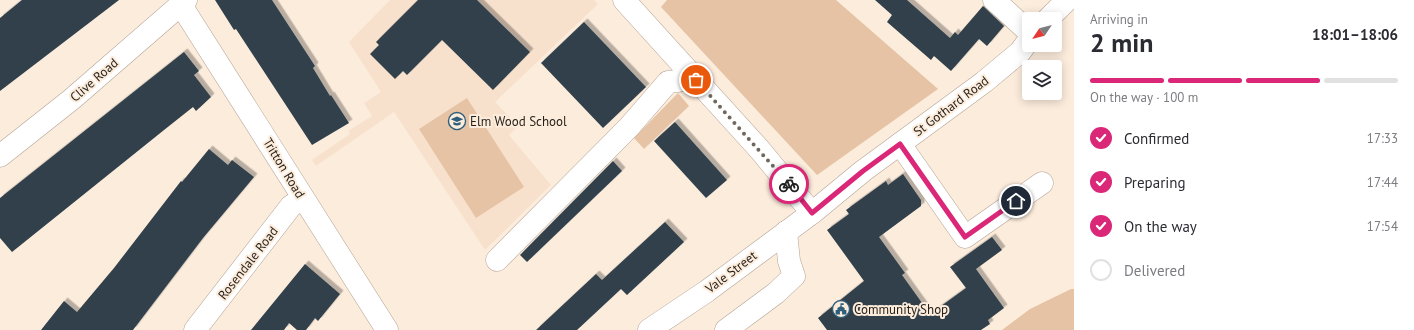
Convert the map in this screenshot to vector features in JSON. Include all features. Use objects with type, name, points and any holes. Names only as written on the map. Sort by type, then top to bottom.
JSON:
[{"type":"street","points":[[994,0],[1022,26]]},
{"type":"street","name":"Clive Road","points":[[0,156],[72,99],[184,3]]},
{"type":"street","name":"Tritton Road","points":[[184,3],[302,199],[387,330]]},
{"type":"street","points":[[631,3],[688,71],[760,150],[812,213]]},
{"type":"street","points":[[1058,12],[1069,4]]},
{"type":"street","name":"St Gothard Road","points":[[812,213],[863,171],[984,82],[1022,49]]},
{"type":"street","points":[[497,260],[629,126],[668,82],[678,80],[688,71]]},
{"type":"street","points":[[900,144],[965,237],[1042,183]]},
{"type":"street","name":"Rosendale Road","points":[[196,330],[291,206],[302,199]]},
{"type":"street","name":"Vale Street","points":[[649,330],[707,291],[812,213]]},
{"type":"street","points":[[726,330],[776,293],[794,276],[790,261],[786,232]]},
{"type":"shaded area","name":"Elm Wood School","points":[[390,0],[594,0],[598,4],[495,102],[518,126],[509,135],[551,185],[485,250],[394,112],[316,166],[312,160],[350,134],[348,131],[372,116],[364,103],[381,92],[349,42]]},
{"type":"shaded area","points":[[667,0],[836,0],[938,89],[817,175],[661,7]]},
{"type":"shaded area","points":[[678,93],[689,106],[644,149],[634,138]]},
{"type":"shaded area","points":[[467,98],[524,187],[476,218],[419,129]]},
{"type":"shaded area","points":[[1071,289],[1074,289],[1074,330],[1002,330],[1030,309]]},
{"type":"building","points":[[22,0],[119,0],[0,91],[0,18]]},
{"type":"building","points":[[215,0],[272,0],[315,66],[313,68],[330,96],[331,95],[349,123],[312,145],[236,29],[234,30]]},
{"type":"building","points":[[418,0],[477,0],[530,52],[493,90],[442,40],[407,75],[403,71],[395,79],[370,54],[379,45],[376,42]]},
{"type":"building","points":[[875,0],[907,0],[950,38],[955,32],[958,35],[983,6],[1004,26],[987,46],[979,39],[951,71],[934,56],[931,60],[887,22],[892,15]]},
{"type":"building","points":[[584,22],[646,87],[603,128],[541,63]]},
{"type":"building","points":[[184,52],[199,71],[194,75],[211,97],[196,111],[193,107],[12,252],[0,238],[0,198]]},
{"type":"building","points":[[675,122],[727,180],[706,198],[654,141]]},
{"type":"building","points":[[209,149],[228,165],[232,160],[254,177],[203,238],[133,330],[41,330],[64,301],[77,312],[114,268],[181,181],[182,182]]},
{"type":"building","points":[[613,161],[622,171],[527,262],[520,255]]},
{"type":"building","points":[[903,174],[921,200],[921,206],[879,237],[905,273],[902,275],[930,314],[966,288],[950,267],[992,237],[1002,250],[976,269],[1004,308],[988,320],[990,324],[981,330],[827,330],[818,318],[864,281],[827,230],[849,214],[846,210],[886,181],[888,185]]},
{"type":"building","points":[[665,222],[684,242],[627,295],[621,289],[577,330],[536,330],[596,274],[602,280]]},
{"type":"building","points":[[305,264],[340,294],[318,321],[315,318],[306,330],[297,330],[289,323],[284,330],[251,330]]},
{"type":"way so far","points":[[696,80],[789,184]]},
{"type":"place","name":"Elm Wood School","points":[[457,121]]},
{"type":"place","name":"Community Shop","points":[[841,309]]},
{"type":"route","points":[[789,184],[812,213],[863,171],[900,144],[906,155],[965,237],[1016,201]]}]
